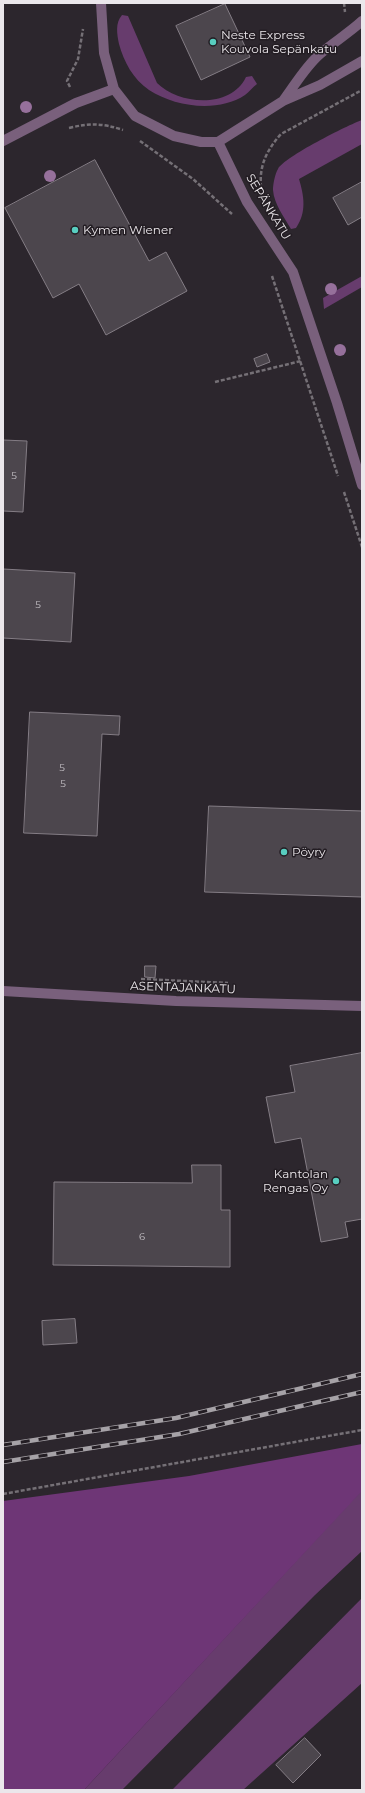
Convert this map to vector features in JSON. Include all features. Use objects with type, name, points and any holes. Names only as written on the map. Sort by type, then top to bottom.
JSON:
[{"type":"street","points":[[101,3],[104,53],[114,89],[135,116],[174,136],[201,142],[218,142],[283,101],[320,85],[362,61]]},
{"type":"street","points":[[283,101],[308,65],[320,53],[350,32],[362,21]]},
{"type":"street","points":[[3,141],[76,103],[114,89]]},
{"type":"street","name":"SEPÄNKATU","points":[[218,142],[247,202],[293,272],[337,403],[362,485]]},
{"type":"street","name":"ASENTAJANKATU","points":[[3,991],[176,1001],[362,1006]]},
{"type":"path","points":[[67,81],[78,60],[83,36],[83,23]]},
{"type":"path","points":[[261,190],[261,171],[263,159],[281,134],[362,90]]},
{"type":"path","points":[[86,124],[106,124],[127,131]]},
{"type":"path","points":[[139,140],[193,179],[236,218]]},
{"type":"path","points":[[271,273],[340,481]]},
{"type":"path","points":[[215,382],[301,361]]},
{"type":"path","points":[[343,488],[362,547]]},
{"type":"path","points":[[134,979],[232,983]]},
{"type":"path","points":[[3,1494],[362,1430]]},
{"type":"shaded area","points":[[122,15],[128,16],[157,83],[178,96],[204,100],[217,99],[229,95],[239,87],[246,77],[252,76],[257,84],[245,95],[234,101],[210,106],[184,104],[159,96],[143,86],[126,64],[117,33],[117,25]]},
{"type":"shaded area","points":[[362,120],[362,144],[299,179],[304,204],[302,216],[296,228],[291,229],[275,200],[273,190],[278,169],[292,157],[304,150]]},
{"type":"shaded area","points":[[362,276],[362,287],[324,309],[323,298]]},
{"type":"shaded area","points":[[362,1444],[362,1491],[84,1790],[5,1790],[3,1788],[3,1501],[189,1476]]},
{"type":"shaded area","points":[[362,1490],[362,1551],[315,1595],[122,1790],[84,1790]]},
{"type":"shaded area","points":[[362,1598],[362,1683],[243,1790],[172,1790]]},
{"type":"building","points":[[225,4],[250,57],[201,80],[176,26]]},
{"type":"building","name":"Kymen Wiener","points":[[95,160],[149,261],[166,252],[187,291],[106,335],[79,284],[53,298],[5,208]]},
{"type":"building","points":[[362,182],[362,217],[348,225],[333,198]]},
{"type":"building","points":[[267,354],[270,362],[257,367],[254,359]]},
{"type":"building","points":[[3,440],[27,441],[23,512],[3,511]]},
{"type":"building","points":[[3,569],[75,573],[71,642],[3,638]]},
{"type":"building","points":[[30,712],[120,716],[119,735],[102,734],[97,836],[24,833]]},
{"type":"building","name":"Pöyry","points":[[209,806],[362,811],[362,897],[205,892]]},
{"type":"building","points":[[145,966],[156,966],[155,978],[145,977]]},
{"type":"building","name":"Kantolan Rengas Oy","points":[[362,1053],[362,1219],[345,1222],[348,1237],[321,1242],[301,1138],[275,1143],[266,1097],[295,1092],[290,1066]]},
{"type":"building","points":[[192,1165],[221,1165],[221,1210],[230,1210],[230,1267],[53,1265],[54,1182],[192,1183]]},
{"type":"building","points":[[75,1319],[77,1343],[43,1345],[42,1321]]},
{"type":"building","points":[[305,1738],[321,1755],[293,1783],[276,1765]]},
{"type":"railway","points":[[3,1445],[176,1418],[362,1374]]},
{"type":"railway","points":[[3,1462],[179,1434],[362,1392]]},
{"type":"place","name":"Neste Express Kouvola Sepänkatu","points":[[213,42]]},
{"type":"place","name":"Kymen Wiener","points":[[75,230]]},
{"type":"place","name":"Pöyry","points":[[284,852]]},
{"type":"place","name":"Kantolan Rengas Oy","points":[[336,1181]]}]
